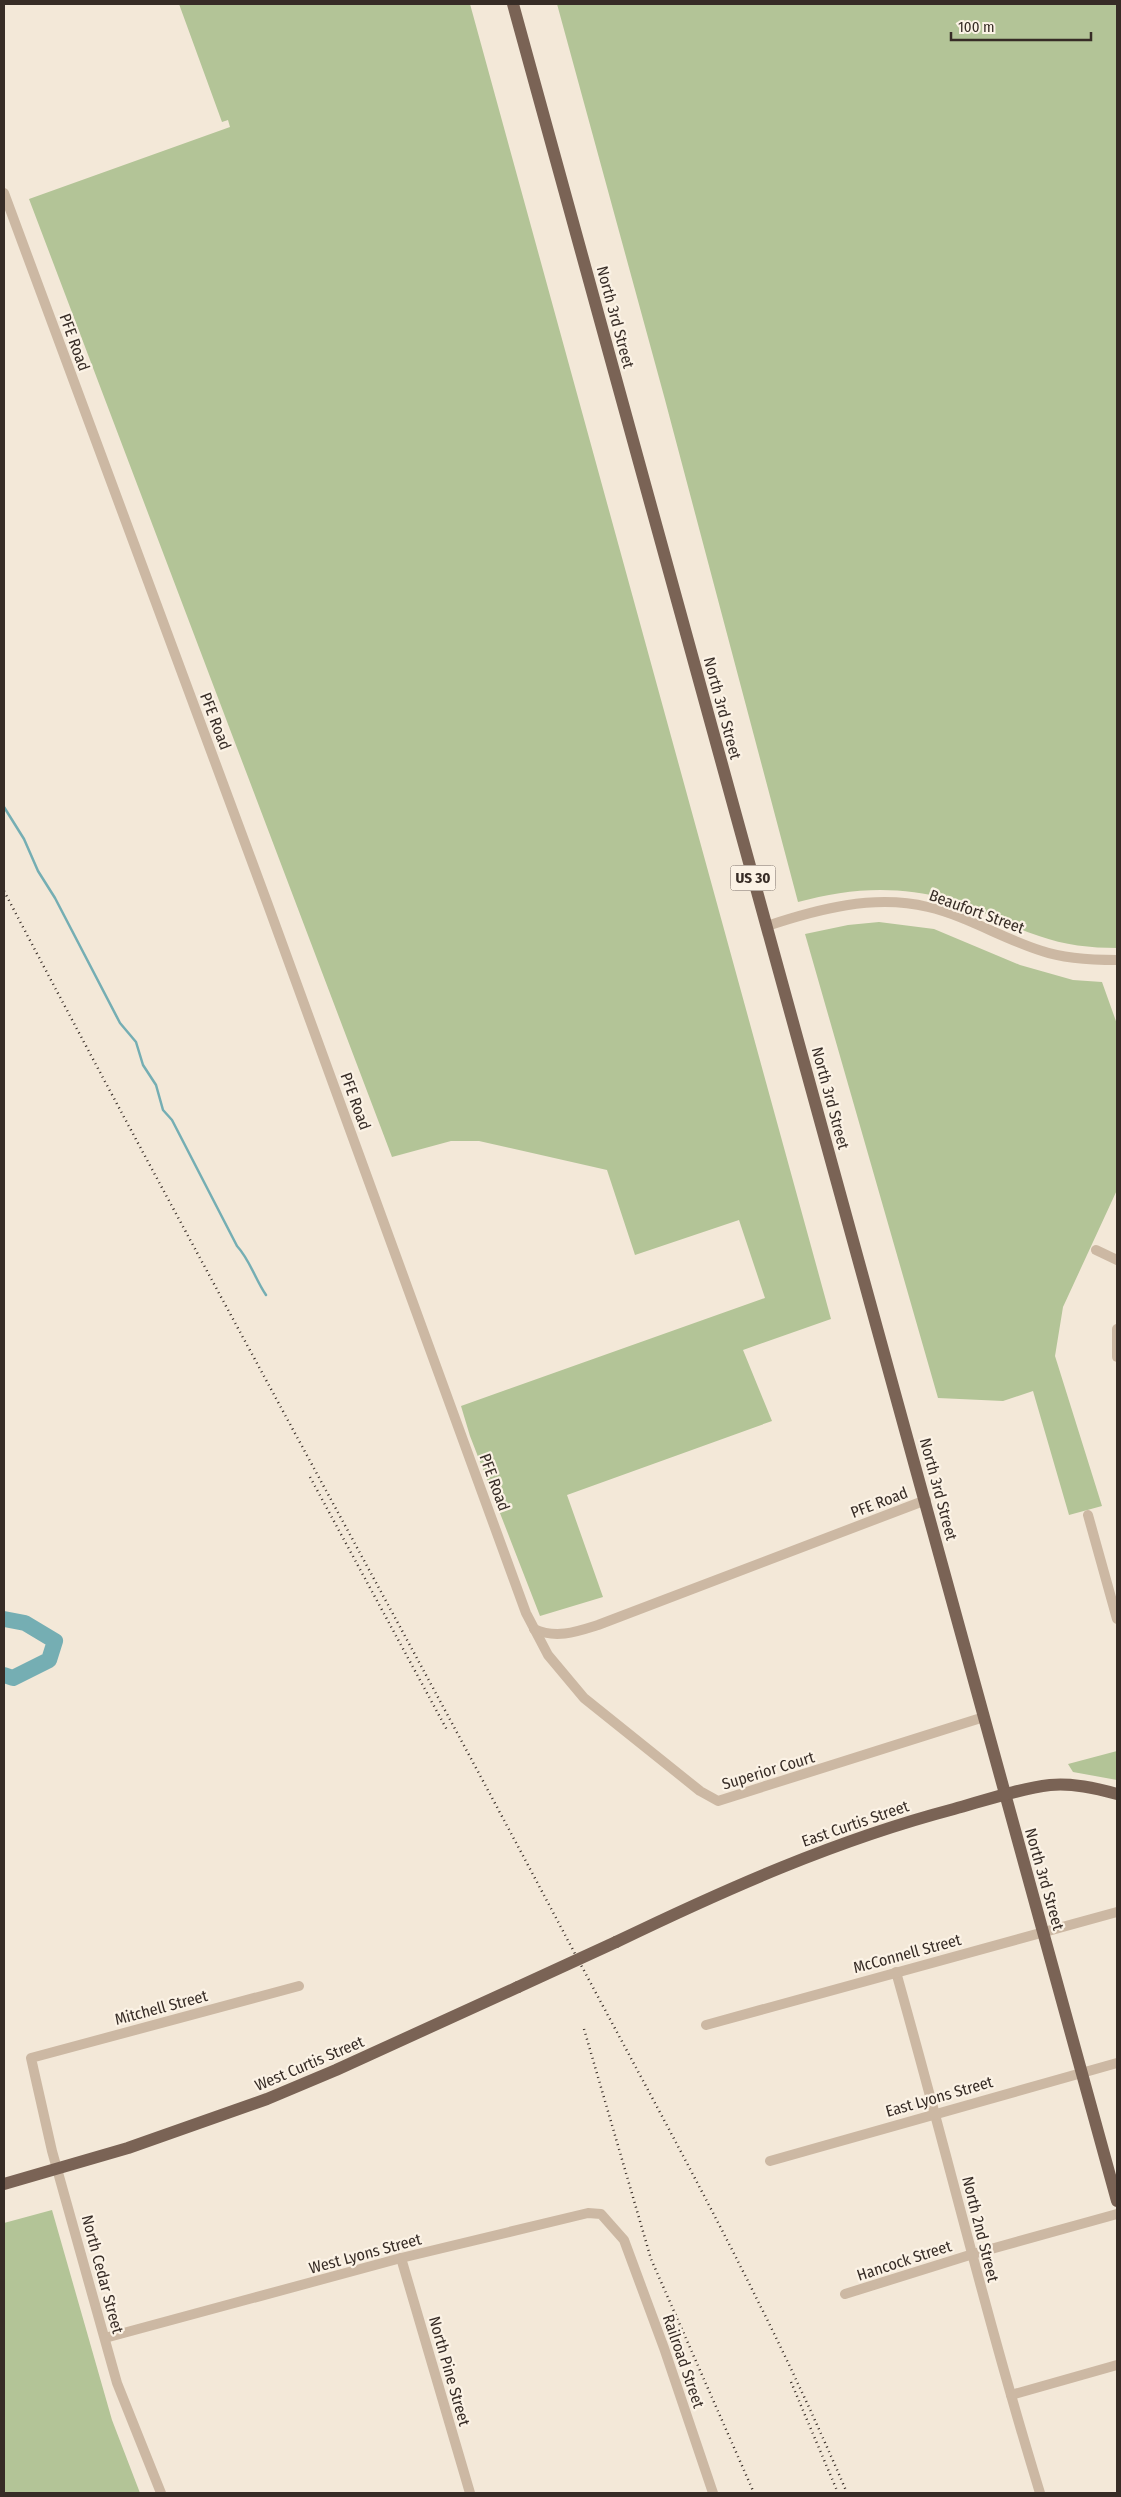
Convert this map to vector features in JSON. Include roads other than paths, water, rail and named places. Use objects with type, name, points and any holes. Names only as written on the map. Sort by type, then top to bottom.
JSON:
[{"type":"main road","name":"North 3rd Street","points":[[513,4],[926,1500],[1117,2201]]},
{"type":"main road","name":"East Curtis Street","points":[[616,1942],[744,1882],[809,1856],[923,1817],[1051,1785],[1098,1788],[1117,1794]]},
{"type":"main road","name":"West Curtis Street","points":[[4,2184],[128,2148],[267,2099],[345,2066],[616,1942]]},
{"type":"street","name":"PFE Road","points":[[4,193],[534,1629],[543,1633],[565,1635],[598,1625],[926,1500]]},
{"type":"street","name":"Beaufort Street","points":[[767,926],[830,908],[863,903],[898,903],[928,907],[1043,952],[1071,957],[1117,960]]},
{"type":"street","points":[[1096,1250],[1117,1260]]},
{"type":"street","points":[[1117,1329],[1117,1357]]},
{"type":"street","points":[[1088,1516],[1116,1608],[1117,1619]]},
{"type":"street","name":"Superior Court","points":[[534,1629],[548,1655],[577,1691],[700,1791],[718,1801],[984,1717]]},
{"type":"street","points":[[1098,1788],[1117,1787]]},
{"type":"street","name":"McConnell Street","points":[[706,2025],[1117,1912]]},
{"type":"street","name":"North 2nd Street","points":[[896,1972],[936,2112],[999,2360],[1040,2493]]},
{"type":"street","name":"Mitchell Street","points":[[31,2058],[299,1986]]},
{"type":"street","name":"North Cedar Street","points":[[31,2058],[57,2168],[117,2384],[161,2493]]},
{"type":"street","name":"East Lyons Street","points":[[770,2161],[936,2112],[1117,2063]]},
{"type":"street","name":"West Lyons Street","points":[[105,2338],[401,2258],[588,2213],[601,2214],[624,2240]]},
{"type":"street","name":"Hancock Street","points":[[845,2294],[972,2254],[1117,2214]]},
{"type":"street","name":"Railroad Street","points":[[624,2240],[664,2348],[713,2493]]},
{"type":"street","name":"North Pine Street","points":[[401,2258],[470,2493]]},
{"type":"street","points":[[1011,2395],[1117,2365]]},
{"type":"waterway","points":[[4,807],[24,839],[38,871],[55,898],[120,1023],[136,1042],[143,1065],[156,1085],[163,1110],[172,1120],[237,1246],[266,1295]]},
{"type":"waterway","points":[[4,1619],[25,1623],[55,1641],[49,1660],[13,1678],[4,1675]]},
{"type":"railway","points":[[4,891],[425,1672],[712,2210],[782,2350],[847,2493]]},
{"type":"railway","points":[[310,1477],[447,1730]]},
{"type":"railway","points":[[584,2029],[651,2259],[754,2493]]},
{"type":"railway","points":[[791,2382],[838,2493]]}]
